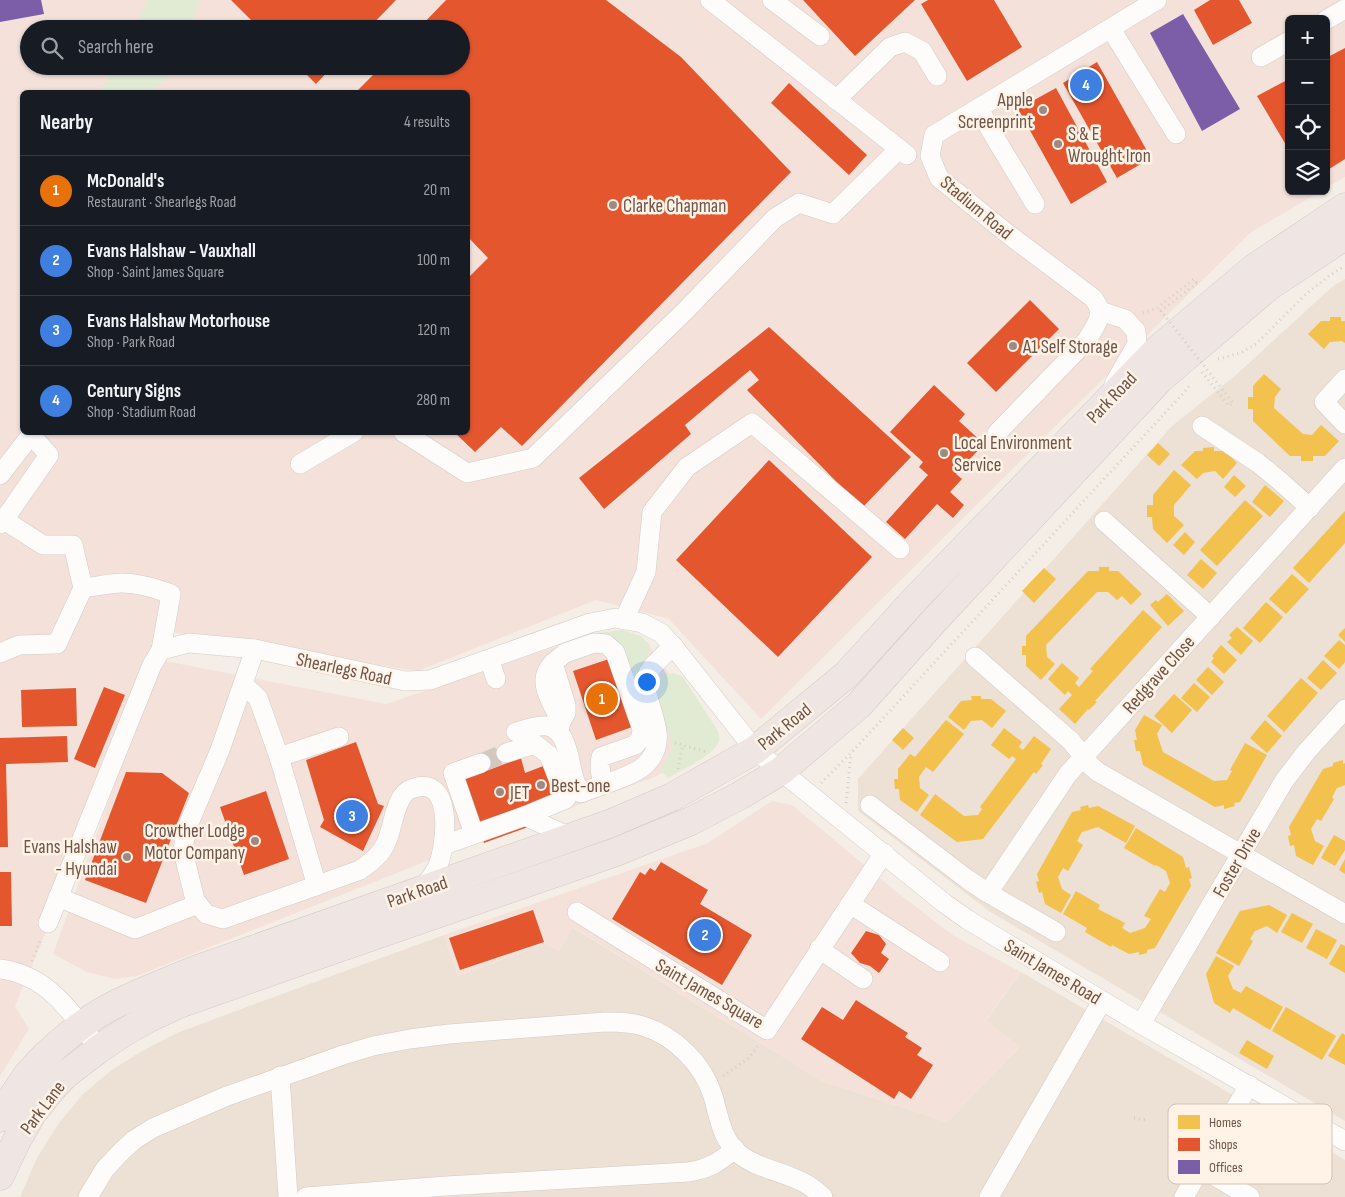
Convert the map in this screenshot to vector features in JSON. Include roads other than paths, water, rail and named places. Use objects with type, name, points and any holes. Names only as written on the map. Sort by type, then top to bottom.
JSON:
[{"type":"highway","name":"Park Road","points":[[81,1026],[108,1008],[198,969],[609,824],[672,797],[755,750],[846,675],[918,596],[1158,349],[1254,268],[1345,207]]},
{"type":"highway","name":"Park Road","points":[[98,1049],[123,1032],[179,1004],[616,852],[691,821],[739,796],[782,770],[859,705],[941,613],[1160,379],[1268,287],[1345,236]]},
{"type":"highway","points":[[884,634],[904,655]]},
{"type":"highway","name":"Park Lane","points":[[0,1118],[30,1073],[59,1044],[81,1026]]},
{"type":"highway","name":"Park Lane","points":[[0,1176],[32,1114],[65,1075],[98,1049]]},
{"type":"street","points":[[408,435],[467,473],[533,458],[684,312],[775,218],[799,203],[833,214],[903,152],[710,0]]},
{"type":"street","points":[[772,0],[820,36]]},
{"type":"street","name":"Stadium Road","points":[[1100,311],[1092,298],[1004,231],[939,178],[930,156],[934,135],[1157,0]]},
{"type":"street","points":[[1330,18],[1345,9]]},
{"type":"street","points":[[1111,29],[1176,134]]},
{"type":"street","points":[[836,100],[890,48],[905,42],[922,51],[937,76]]},
{"type":"street","points":[[1261,57],[1285,43]]},
{"type":"street","points":[[979,108],[1035,204]]},
{"type":"street","points":[[997,433],[1088,340],[1097,324],[1100,311],[1124,319],[1136,331],[1137,344],[1116,379],[1107,401]]},
{"type":"street","points":[[1345,379],[1324,402],[1345,424]]},
{"type":"street","points":[[624,620],[646,572],[652,512],[687,467],[752,423],[900,549]]},
{"type":"street","points":[[1202,426],[1258,464],[1310,508]]},
{"type":"street","points":[[0,475],[31,435],[49,455],[2,522],[43,545],[73,545],[83,588],[57,644],[19,645],[0,653]]},
{"type":"street","points":[[300,464],[349,435]]},
{"type":"street","name":"Redgrave Close","points":[[988,893],[1059,786],[1082,757],[1345,468]]},
{"type":"street","points":[[1104,521],[1211,617]]},
{"type":"street","points":[[48,923],[152,665],[161,650],[171,594],[158,589],[120,583],[83,588]]},
{"type":"street","name":"Shearlegs Road","points":[[161,650],[189,643],[255,649],[405,682],[430,680],[590,623],[616,618],[642,623],[661,633],[674,646],[755,750],[782,770]]},
{"type":"street","points":[[570,759],[601,757],[635,745],[641,738],[642,729],[615,652],[606,644],[594,643],[565,653],[553,663],[566,705],[566,713],[560,727],[574,779],[580,793],[632,774],[645,765],[654,752],[658,740],[657,729],[646,689],[646,680],[648,673],[661,657],[674,646]]},
{"type":"street","points":[[255,649],[220,750],[186,830],[182,851],[195,900],[206,914],[223,919],[360,870],[376,858],[387,842],[403,794],[409,789],[422,786],[430,788],[437,793],[445,811],[444,845],[438,866],[421,890]]},
{"type":"street","points":[[975,657],[1070,741],[1082,757],[1098,772],[1345,914]]},
{"type":"street","points":[[489,659],[496,679]]},
{"type":"street","points":[[243,684],[258,698],[280,758],[317,886]]},
{"type":"street","name":"Foster Drive","points":[[1141,1024],[1284,781],[1294,766],[1343,716]]},
{"type":"street","points":[[516,732],[537,726],[560,727]]},
{"type":"street","points":[[280,758],[339,737]]},
{"type":"street","points":[[444,845],[566,799],[549,755],[535,744],[506,754]]},
{"type":"street","points":[[601,757],[599,764],[600,775],[604,784]]},
{"type":"street","points":[[474,834],[453,773],[481,763]]},
{"type":"street","name":"Saint James Road","points":[[782,770],[944,903],[968,920],[1141,1024],[1282,1104]]},
{"type":"street","points":[[870,805],[967,879],[1056,932]]},
{"type":"street","points":[[525,816],[572,838]]},
{"type":"street","name":"Saint James Square","points":[[577,912],[767,1030],[884,854]]},
{"type":"street","points":[[58,896],[135,929],[198,904]]},
{"type":"street","points":[[850,904],[940,962]]},
{"type":"street","points":[[819,950],[863,979]]},
{"type":"street","points":[[0,969],[12,970],[26,975],[60,999],[98,1049]]},
{"type":"street","points":[[989,1197],[1102,1001]]},
{"type":"street","points":[[88,1197],[105,1169],[121,1152],[134,1140],[153,1128],[280,1076],[358,1050],[410,1039],[481,1030],[605,1022],[635,1024],[653,1030],[684,1051],[694,1062],[709,1086],[724,1134],[734,1149],[760,1166],[805,1183],[823,1197]]},
{"type":"street","points":[[280,1076],[288,1197]]},
{"type":"street","points":[[1238,1104],[1249,1085]]},
{"type":"street","name":"Saint James Road","points":[[1332,1133],[1345,1141]]},
{"type":"street","points":[[306,1197],[340,1196],[446,1186],[688,1172],[703,1169],[717,1163],[734,1149]]},
{"type":"street","points":[[1184,1197],[1192,1184]]},
{"type":"street","points":[[1228,1184],[1250,1197]]},
{"type":"tunnel","points":[[481,763],[506,753]]},
{"type":"place","name":"Century Signs","points":[[1086,85]]},
{"type":"place","name":"Apple Screenprint","points":[[1043,110]]},
{"type":"place","name":"S & E Wrought Iron","points":[[1058,144]]},
{"type":"place","name":"Clarke Chapman","points":[[613,205]]},
{"type":"place","name":"A1 Self Storage","points":[[1013,346]]},
{"type":"place","name":"Local Environment Service","points":[[944,453]]},
{"type":"place","name":"McDonald's","points":[[602,699]]},
{"type":"place","name":"Best-one","points":[[541,785]]},
{"type":"place","name":"JET","points":[[500,792]]},
{"type":"place","name":"Evans Halshaw Motorhouse","points":[[352,816]]},
{"type":"place","name":"Crowther Lodge Motor Company","points":[[255,841]]},
{"type":"place","name":"Evans Halshaw - Hyundai","points":[[127,857]]},
{"type":"place","name":"Evans Halshaw - Vauxhall","points":[[705,935]]}]
